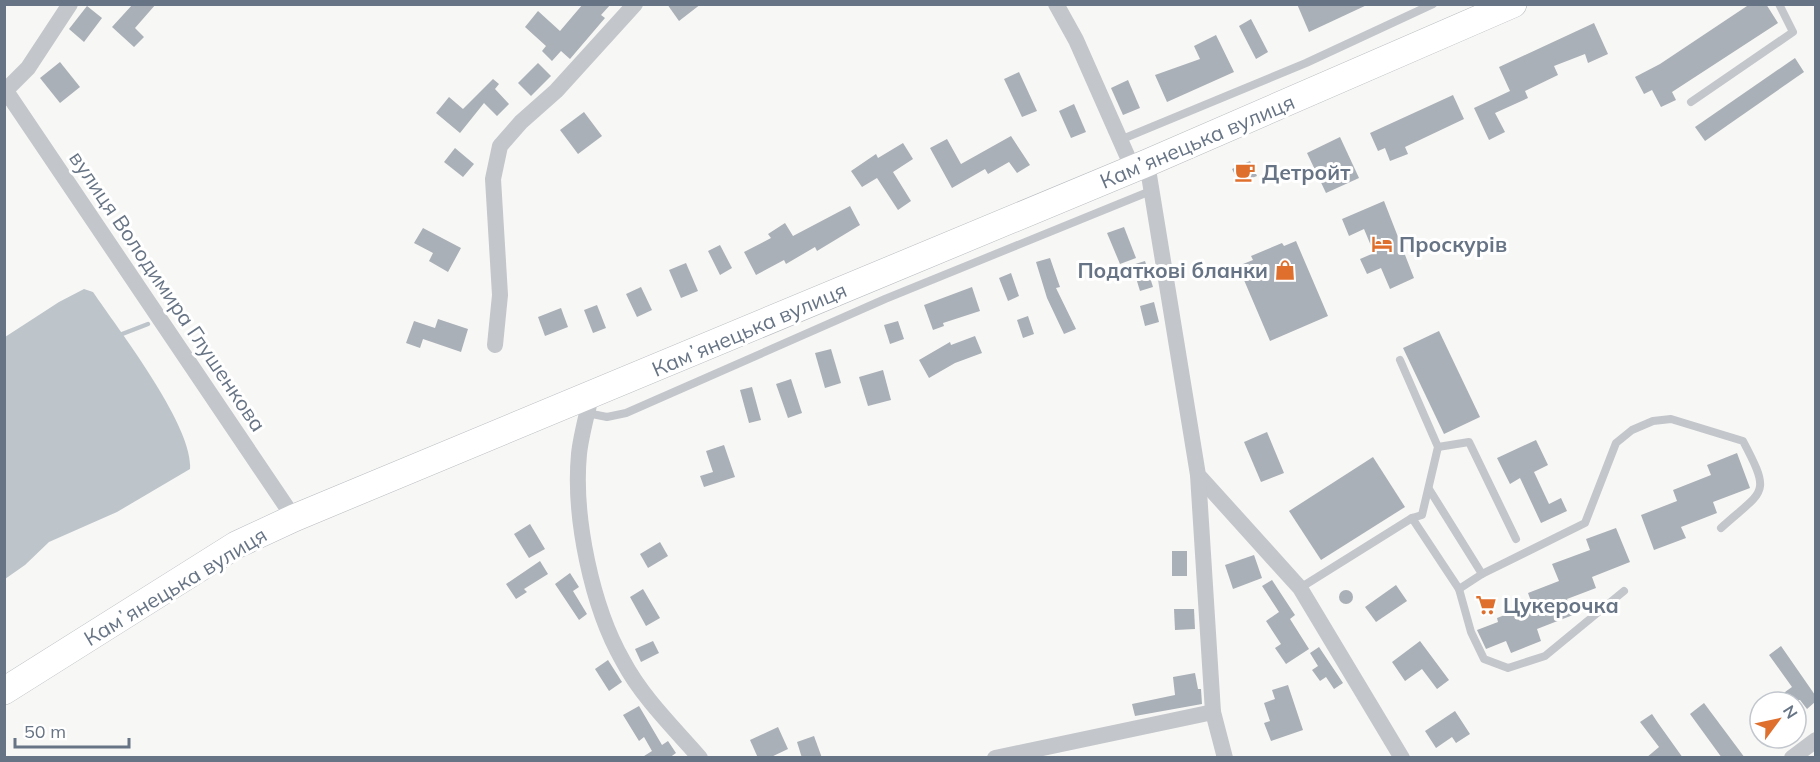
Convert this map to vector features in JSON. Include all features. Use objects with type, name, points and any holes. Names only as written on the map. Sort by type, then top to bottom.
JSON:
[{"type":"main road","name":"Камʼянецька вулиця","points":[[4,691],[236,545],[294,518],[589,404],[1513,4]]},
{"type":"street","points":[[7,94],[28,68],[70,4]]},
{"type":"street","points":[[495,345],[500,295],[493,179],[500,146],[521,122],[556,91],[635,4]]},
{"type":"street","points":[[1056,4],[1076,40],[1120,140],[1140,166],[1153,190],[1198,475],[1213,712],[1225,758]]},
{"type":"street","name":"вулиця Володимира Глушенкова","points":[[7,94],[294,518]]},
{"type":"street","points":[[589,404],[579,454],[580,516],[595,602],[623,662],[659,711],[700,758]]},
{"type":"street","points":[[1198,475],[1300,588],[1402,758]]},
{"type":"street","points":[[995,758],[1213,712]]},
{"type":"street","points":[[1792,758],[1815,740]]},
{"type":"lane","points":[[1120,140],[1306,63],[1433,4]]},
{"type":"lane","points":[[1691,102],[1793,32],[1779,4]]},
{"type":"lane","points":[[589,404],[608,417],[626,413],[885,299],[1153,190]]},
{"type":"lane","points":[[1300,588],[1412,518],[1422,515],[1438,447],[1400,360]]},
{"type":"lane","points":[[1459,589],[1482,574],[1585,523],[1616,442],[1632,430],[1653,420],[1671,419],[1743,441],[1762,477],[1760,493],[1721,528]]},
{"type":"lane","points":[[1438,447],[1469,442],[1516,538]]},
{"type":"lane","points":[[1429,489],[1482,574]]},
{"type":"lane","points":[[1412,518],[1459,589],[1471,632],[1484,659],[1508,668],[1545,656],[1624,591]]},
{"type":"shaded area","points":[[84,289],[93,292],[168,404],[188,451],[190,469],[117,512],[49,542],[25,565],[5,579],[5,337],[59,302]]},
{"type":"building","points":[[133,4],[156,4],[135,28],[144,37],[134,47],[112,27]]},
{"type":"building","points":[[583,4],[611,4],[601,15],[605,18],[570,59],[561,51],[552,61],[542,51],[546,46],[525,27],[538,11],[560,31]]},
{"type":"building","points":[[667,4],[701,4],[679,21]]},
{"type":"building","points":[[1297,4],[1369,4],[1309,32]]},
{"type":"building","points":[[1750,4],[1766,4],[1778,23],[1672,92],[1676,100],[1661,107],[1652,90],[1644,94],[1635,77],[1660,64]]},
{"type":"building","points":[[87,6],[102,18],[84,42],[69,29]]},
{"type":"building","points":[[1251,19],[1268,52],[1256,59],[1239,26]]},
{"type":"building","points":[[1594,23],[1608,54],[1588,63],[1585,54],[1554,66],[1558,75],[1525,91],[1528,98],[1495,113],[1505,132],[1489,140],[1474,108],[1510,91],[1499,67]]},
{"type":"building","points":[[1216,35],[1234,72],[1167,102],[1155,75],[1200,59],[1194,46]]},
{"type":"building","points":[[1795,58],[1804,72],[1705,141],[1695,127]]},
{"type":"building","points":[[60,62],[80,87],[60,103],[40,78]]},
{"type":"building","points":[[538,63],[551,76],[531,96],[518,83]]},
{"type":"building","points":[[1019,72],[1037,111],[1022,117],[1004,79]]},
{"type":"building","points":[[493,79],[499,84],[495,89],[509,104],[497,116],[484,103],[460,133],[436,113],[449,97],[463,109]]},
{"type":"building","points":[[1128,80],[1140,108],[1123,115],[1111,88]]},
{"type":"building","points":[[1453,95],[1464,119],[1405,147],[1408,154],[1390,161],[1385,148],[1378,151],[1370,133]]},
{"type":"building","points":[[1074,104],[1086,132],[1071,138],[1059,111]]},
{"type":"building","points":[[584,112],[602,136],[578,154],[560,130]]},
{"type":"building","points":[[1011,136],[1030,165],[1017,173],[1009,162],[988,174],[985,169],[952,188],[930,148],[947,139],[961,164]]},
{"type":"building","points":[[1340,137],[1359,178],[1326,193],[1307,153]]},
{"type":"building","points":[[903,143],[913,159],[893,172],[911,201],[898,210],[877,178],[862,187],[851,171],[876,154],[878,158]]},
{"type":"building","points":[[455,148],[474,164],[463,177],[444,162]]},
{"type":"building","points":[[1250,161],[1257,176],[1239,183],[1232,169]]},
{"type":"building","points":[[1384,201],[1414,278],[1390,289],[1381,268],[1367,274],[1360,259],[1374,253],[1364,229],[1349,236],[1342,219]]},
{"type":"building","points":[[850,206],[860,225],[817,251],[815,247],[786,264],[784,260],[756,275],[744,252],[771,238],[768,234],[785,223],[793,236]]},
{"type":"building","points":[[1124,227],[1136,258],[1120,264],[1107,233]]},
{"type":"building","points":[[423,228],[461,248],[448,272],[429,261],[433,253],[414,243]]},
{"type":"building","points":[[1296,241],[1328,316],[1270,341],[1238,266],[1253,260],[1251,256],[1282,243],[1284,246]]},
{"type":"building","points":[[720,245],[732,268],[720,275],[708,251]]},
{"type":"building","points":[[1050,258],[1060,287],[1056,288],[1076,329],[1064,334],[1047,298],[1036,262]]},
{"type":"building","points":[[1145,261],[1153,287],[1140,291],[1132,265]]},
{"type":"building","points":[[686,263],[698,291],[681,298],[669,270]]},
{"type":"building","points":[[1011,273],[1019,296],[1008,301],[999,278]]},
{"type":"building","points":[[641,287],[652,310],[637,317],[626,294]]},
{"type":"building","points":[[972,287],[980,311],[943,323],[944,326],[933,330],[924,305]]},
{"type":"building","points":[[1154,302],[1159,322],[1145,326],[1140,306]]},
{"type":"building","points":[[597,305],[606,328],[593,333],[584,310]]},
{"type":"building","points":[[561,308],[568,327],[545,336],[538,317]]},
{"type":"building","points":[[1028,316],[1034,334],[1023,338],[1017,320]]},
{"type":"building","points":[[438,319],[468,329],[461,352],[423,339],[420,348],[406,343],[414,321],[435,328]]},
{"type":"building","points":[[898,321],[904,339],[890,344],[884,325]]},
{"type":"building","points":[[1439,331],[1480,417],[1444,434],[1403,348]]},
{"type":"building","points":[[975,336],[982,353],[955,363],[929,378],[919,360],[950,342],[951,345]]},
{"type":"building","points":[[831,349],[841,383],[825,388],[815,353]]},
{"type":"building","points":[[883,370],[891,400],[868,406],[859,377]]},
{"type":"building","points":[[791,379],[802,413],[788,418],[776,384]]},
{"type":"building","points":[[752,387],[761,420],[749,423],[740,390]]},
{"type":"building","points":[[1267,432],[1284,473],[1261,482],[1244,442]]},
{"type":"building","points":[[1536,440],[1548,465],[1534,472],[1549,504],[1561,498],[1567,511],[1541,523],[1520,478],[1510,484],[1497,458]]},
{"type":"building","points":[[724,445],[735,477],[704,487],[700,476],[713,472],[706,451]]},
{"type":"building","points":[[1737,453],[1750,488],[1713,502],[1717,513],[1681,527],[1686,538],[1654,550],[1641,515],[1677,501],[1673,490],[1711,475],[1707,465]]},
{"type":"building","points":[[1373,457],[1405,507],[1321,560],[1289,511]]},
{"type":"building","points":[[530,524],[545,549],[529,558],[514,534]]},
{"type":"building","points":[[1616,528],[1630,562],[1592,577],[1596,588],[1567,599],[1573,615],[1537,629],[1541,641],[1511,653],[1506,641],[1486,649],[1477,630],[1498,622],[1497,618],[1532,604],[1528,593],[1559,581],[1552,564],[1590,550],[1586,539]]},
{"type":"building","points":[[660,542],[668,556],[648,568],[640,554]]},
{"type":"building","points":[[1172,551],[1187,551],[1187,576],[1172,576]]},
{"type":"building","points":[[1254,555],[1262,578],[1233,589],[1225,565]]},
{"type":"building","points":[[540,561],[548,574],[524,589],[527,592],[516,599],[506,584]]},
{"type":"building","points":[[570,573],[579,587],[573,591],[587,614],[579,620],[555,584]]},
{"type":"building","points":[[1272,580],[1295,615],[1290,619],[1309,649],[1286,664],[1275,648],[1281,644],[1266,621],[1279,612],[1262,586]]},
{"type":"building","points":[[1396,585],[1407,601],[1376,622],[1365,607]]},
{"type":"building","points":[[643,589],[660,618],[646,626],[630,597]]},
{"type":"building","points":[[1343,590],[1349,590],[1353,597],[1349,604],[1343,604],[1339,600],[1339,594]]},
{"type":"building","points":[[1174,609],[1194,609],[1195,629],[1175,630]]},
{"type":"building","points":[[653,641],[659,653],[641,662],[635,649]]},
{"type":"building","points":[[1420,641],[1449,680],[1437,689],[1422,669],[1405,681],[1392,662]]},
{"type":"building","points":[[1781,646],[1815,695],[1815,702],[1808,708],[1808,690],[1788,690],[1792,687],[1769,655]]},
{"type":"building","points":[[1319,647],[1343,683],[1334,689],[1326,677],[1320,681],[1312,670],[1318,666],[1310,653]]},
{"type":"building","points":[[608,660],[622,682],[609,691],[595,669]]},
{"type":"building","points":[[1195,673],[1198,689],[1201,689],[1202,704],[1135,716],[1132,704],[1175,695],[1173,677]]},
{"type":"building","points":[[1288,685],[1303,730],[1271,741],[1264,723],[1270,721],[1264,703],[1275,699],[1272,690]]},
{"type":"building","points":[[1704,703],[1745,758],[1722,758],[1690,714]]},
{"type":"building","points":[[639,706],[662,745],[668,741],[676,753],[669,758],[641,758],[652,751],[644,737],[639,741],[623,715]]},
{"type":"building","points":[[1455,711],[1470,734],[1456,743],[1452,737],[1436,748],[1425,731]]},
{"type":"building","points":[[1652,714],[1683,758],[1646,758],[1659,747],[1640,722]]},
{"type":"building","points":[[778,727],[788,749],[769,758],[758,758],[750,740]]},
{"type":"building","points":[[814,736],[822,758],[802,758],[797,742]]},
{"type":"waterway","points":[[117,336],[148,324]]},
{"type":"place","name":"Детройт","points":[[1245,172]]},
{"type":"place","name":"Проскурів","points":[[1382,244]]},
{"type":"place","name":"Податкові бланки","points":[[1285,270]]},
{"type":"place","name":"Цукерочка","points":[[1486,605]]}]
